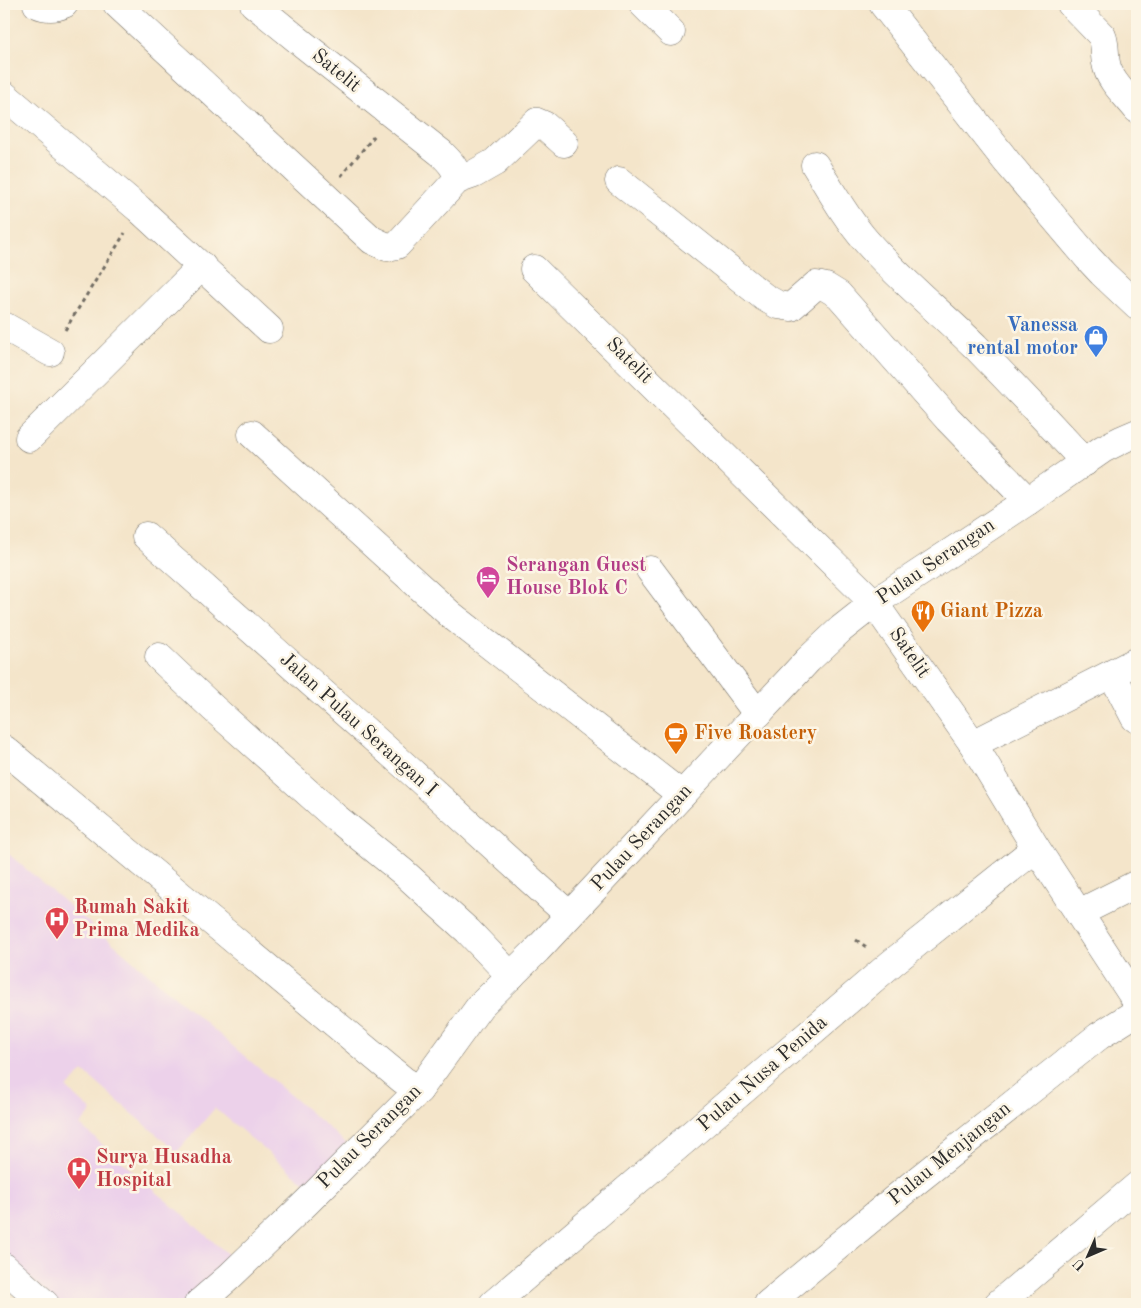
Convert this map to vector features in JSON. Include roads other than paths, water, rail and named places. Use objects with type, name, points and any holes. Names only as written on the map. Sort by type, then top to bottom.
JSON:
[{"type":"street","points":[[117,4],[372,240],[387,247],[397,245],[456,180],[474,174],[495,162],[537,122],[544,125],[564,143]]},
{"type":"street","name":"Satelit","points":[[254,4],[441,153],[457,173],[456,180]]},
{"type":"street","points":[[643,4],[671,32]]},
{"type":"street","points":[[883,4],[1007,162],[1088,258],[1137,306]]},
{"type":"street","points":[[1071,4],[1102,36],[1105,42],[1105,62],[1108,71],[1112,79],[1137,109]]},
{"type":"street","points":[[4,95],[139,209],[270,329]]},
{"type":"street","points":[[814,165],[844,213],[866,241],[909,285],[974,346],[1052,426],[1084,462]]},
{"type":"street","points":[[619,181],[764,297],[778,306],[790,307],[816,285],[826,287],[839,296],[948,419],[1028,501]]},
{"type":"street","points":[[29,438],[202,266]]},
{"type":"street","name":"Satelit","points":[[534,269],[874,603],[973,744],[1036,848],[1137,1002]]},
{"type":"street","points":[[4,326],[50,352]]},
{"type":"street","name":"Pulau Serangan","points":[[198,1304],[307,1202],[419,1090],[480,1006],[569,915],[818,650],[874,603],[1103,449],[1137,433]]},
{"type":"street","points":[[252,434],[451,615],[682,795]]},
{"type":"street","name":"Jalan Pulau Serangan I","points":[[146,536],[405,766],[569,915]]},
{"type":"street","points":[[650,570],[758,713]]},
{"type":"street","points":[[159,657],[334,816],[403,872],[461,924],[511,976]]},
{"type":"street","points":[[973,744],[1137,661]]},
{"type":"street","points":[[1112,674],[1137,719]]},
{"type":"street","points":[[4,749],[403,1080],[419,1090]]},
{"type":"street","name":"Pulau Nusa Penida","points":[[494,1304],[892,963],[1036,848]]},
{"type":"street","points":[[1079,913],[1137,884]]},
{"type":"street","name":"Pulau Menjangan","points":[[768,1304],[914,1183],[1032,1089],[1099,1036],[1137,1012]]},
{"type":"street","points":[[998,1304],[1137,1186]]},
{"type":"street","points":[[4,1267],[45,1304]]},
{"type":"street","points":[[4,1291],[18,1304]]},
{"type":"place","name":"Vanessa rental motor","points":[[1096,358]]},
{"type":"place","name":"Serangan Guest House Blok C","points":[[488,599]]},
{"type":"place","name":"Giant Pizza","points":[[923,633]]},
{"type":"place","name":"Five Roastery","points":[[676,755]]},
{"type":"place","name":"Rumah Sakit Prima Medika","points":[[57,940]]},
{"type":"place","name":"Surya Husadha Hospital","points":[[79,1190]]}]
